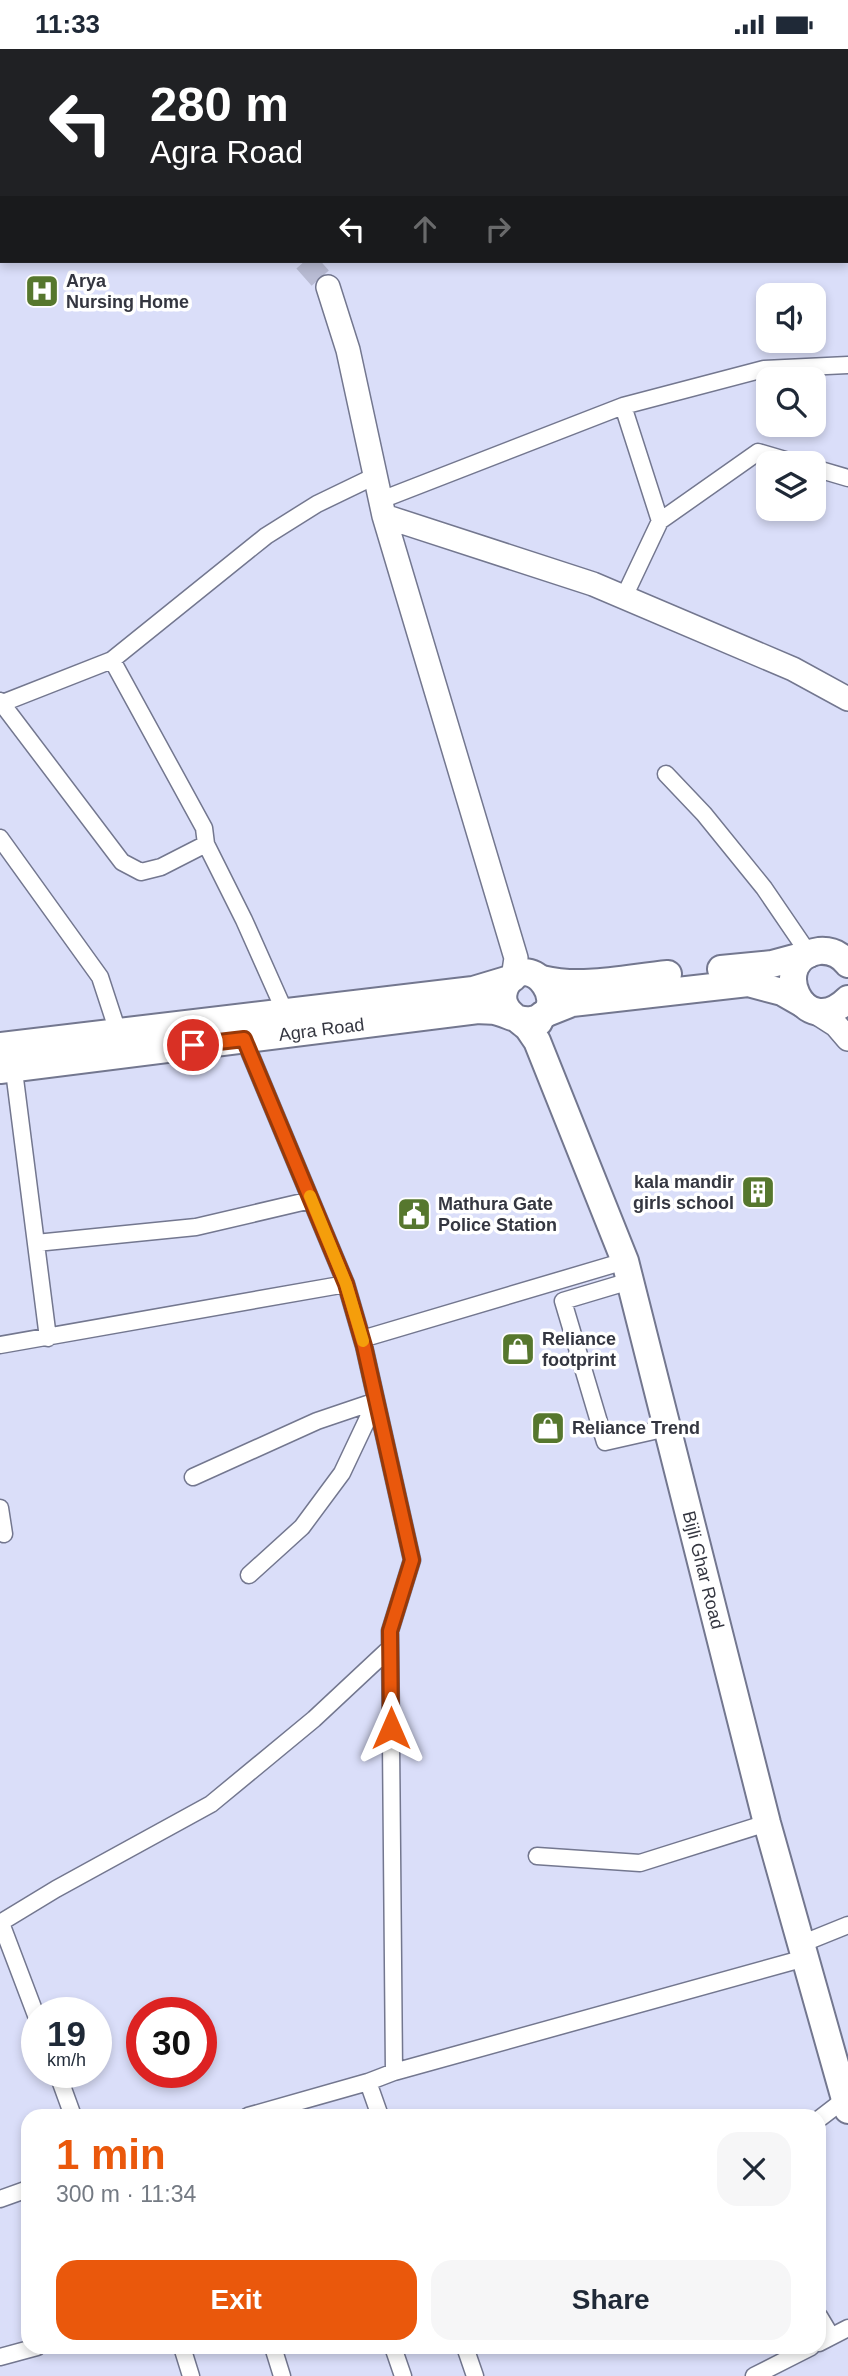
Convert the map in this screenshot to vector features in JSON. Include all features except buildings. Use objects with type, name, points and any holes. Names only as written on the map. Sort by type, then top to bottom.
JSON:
[{"type":"main road","points":[[328,287],[348,350],[382,508],[527,973],[550,991],[548,1006],[529,1016]]},
{"type":"main road","points":[[382,508],[593,584],[793,669],[848,699]]},
{"type":"main road","points":[[833,955],[795,968],[793,978],[797,997],[807,1007],[821,1012],[831,1011],[848,1000]]},
{"type":"main road","name":"Agra Road","points":[[6,1057],[118,1032],[472,990],[527,973],[557,982],[577,983],[772,964],[833,955]]},
{"type":"main road","points":[[527,973],[504,991],[503,999],[509,1013],[529,1016],[572,1003],[748,983],[782,992],[836,1025],[848,1039]]},
{"type":"main road","name":"Agra Road","points":[[6,1057],[244,1039],[478,1010],[529,1016]]},
{"type":"main road","name":"Bijli Ghar Road","points":[[529,1016],[538,1024],[537,1041],[627,1271],[767,1823],[803,1951],[840,2051],[846,2104]]},
{"type":"street","points":[[382,508],[623,406],[764,369],[848,365]]},
{"type":"street","points":[[623,406],[660,521]]},
{"type":"street","points":[[624,597],[660,521],[756,453]]},
{"type":"street","points":[[826,472],[848,478]]},
{"type":"street","points":[[206,844],[161,867],[141,872],[122,862],[0,703],[112,660],[266,536],[317,504],[375,476]]},
{"type":"street","points":[[112,660],[204,828],[206,844],[285,1012]]},
{"type":"street","points":[[666,774],[704,814],[764,888],[833,955]]},
{"type":"street","points":[[0,838],[100,977],[118,1032]]},
{"type":"street","points":[[244,1039],[346,1284],[362,1339],[412,1560],[390,1631],[394,2072]]},
{"type":"street","points":[[6,1057],[36,1243],[48,1338]]},
{"type":"street","points":[[36,1243],[196,1227],[311,1200]]},
{"type":"street","points":[[362,1339],[627,1271]]},
{"type":"street","points":[[627,1271],[563,1301],[605,1442],[667,1428]]},
{"type":"street","points":[[0,1345],[346,1284]]},
{"type":"street","points":[[193,1477],[317,1421],[376,1401]]},
{"type":"street","points":[[249,1575],[302,1527],[342,1473],[376,1401]]},
{"type":"street","points":[[0,1508],[4,1534]]},
{"type":"street","points":[[29,1997],[0,1923],[56,1889],[211,1804],[314,1719],[390,1649]]},
{"type":"street","points":[[537,1856],[640,1863],[767,1823]]},
{"type":"street","points":[[273,2109],[368,2083],[394,2072],[803,1951],[848,1925]]},
{"type":"street","points":[[368,2083],[377,2109]]},
{"type":"street","points":[[63,2088],[71,2109]]},
{"type":"street","points":[[826,2115],[846,2104]]},
{"type":"street","points":[[0,2199],[21,2192]]},
{"type":"street","points":[[826,2339],[848,2328]]},
{"type":"street","points":[[0,2357],[21,2351]]},
{"type":"street","points":[[184,2354],[191,2376]]},
{"type":"street","points":[[275,2354],[282,2376]]},
{"type":"street","points":[[395,2354],[403,2376]]},
{"type":"street","points":[[467,2354],[475,2376]]},
{"type":"street","points":[[754,2376],[797,2354]]},
{"type":"tunnel","points":[[307,263],[328,287]]},
{"type":"slow traffic","points":[[310,1196],[346,1284],[363,1341]]},
{"type":"place","name":"Arya Nursing Home","points":[[42,291]]},
{"type":"place","name":"kala mandir girls school","points":[[758,1192]]},
{"type":"place","name":"Mathura Gate Police Station","points":[[414,1214]]},
{"type":"place","name":"Reliance footprint","points":[[518,1349]]},
{"type":"place","name":"Reliance Trend","points":[[548,1428]]},
{"type":"route","points":[[193,1045],[244,1039],[346,1284],[364,1346],[412,1560],[390,1631],[391,1728]]}]
